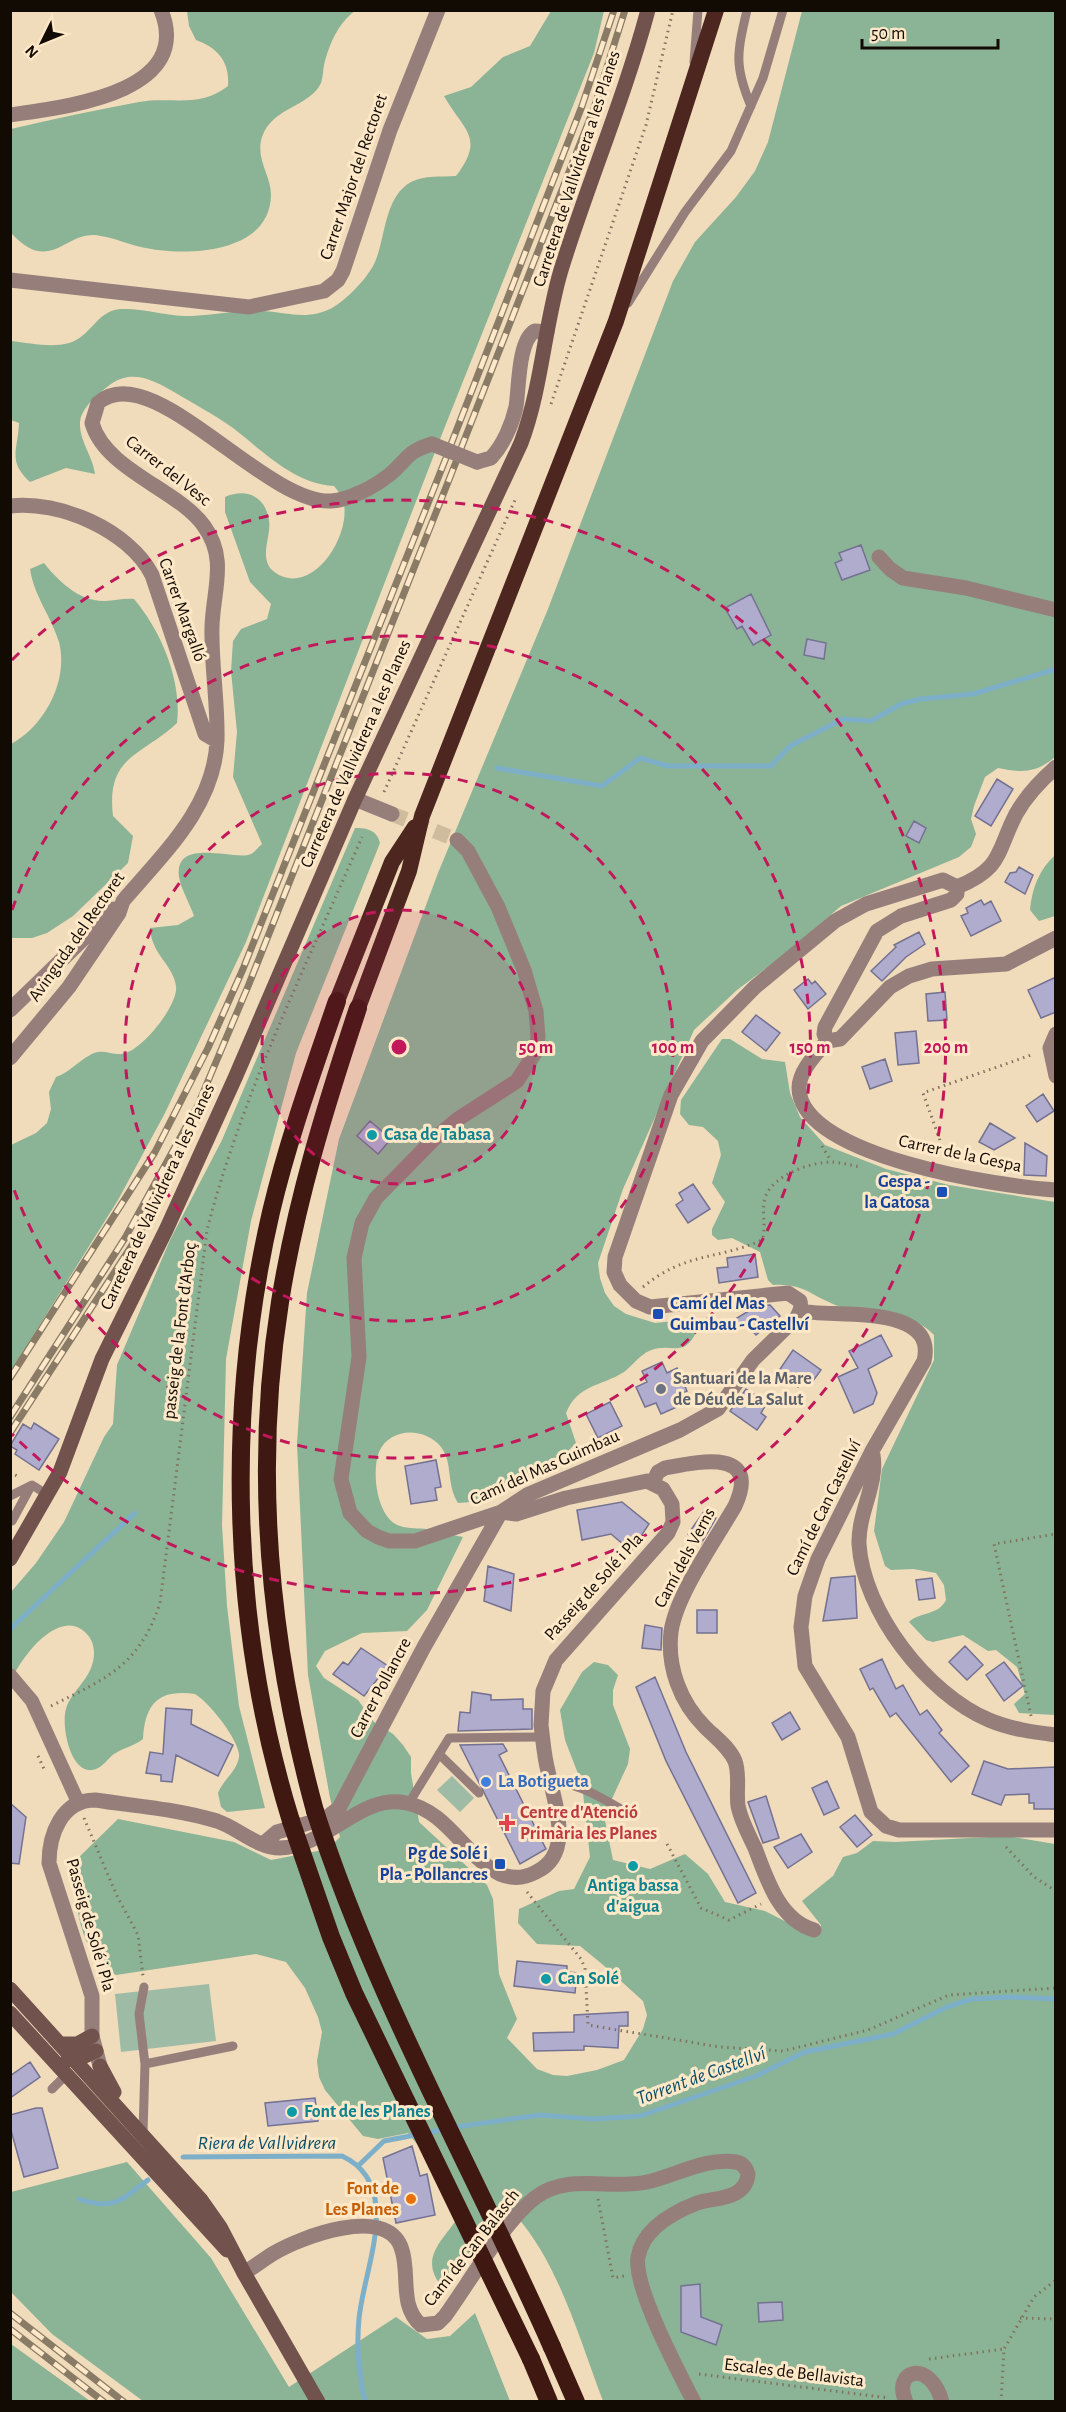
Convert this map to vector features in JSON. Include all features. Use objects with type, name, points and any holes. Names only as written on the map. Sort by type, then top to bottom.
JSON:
[{"type":"highway","points":[[576,2402],[385,1995],[337,1881],[315,1811],[291,1714],[273,1589],[268,1481],[270,1402],[280,1304],[302,1194],[323,1114],[358,1008],[409,871],[422,816],[616,321],[716,10]]},
{"type":"highway","points":[[422,816],[392,862],[337,1000],[294,1129],[272,1212],[250,1335],[243,1419],[242,1520],[253,1655],[266,1734],[291,1821],[331,1937],[354,1993],[531,2359],[549,2402]]},
{"type":"main road","name":"Carretera de Vallvidrera a les Planes","points":[[10,1559],[60,1472],[102,1359],[166,1230],[236,1078],[355,799],[521,443],[537,391],[561,271],[635,58],[648,10]]},
{"type":"main road","points":[[10,1989],[69,2044],[83,2078],[137,2144],[141,2154]]},
{"type":"main road","points":[[10,2013],[141,2154],[240,2267]]},
{"type":"main road","points":[[26,2030],[57,2055],[76,2060],[201,2200],[220,2227],[240,2267],[318,2402]]},
{"type":"main road","points":[[69,2044],[96,2051],[127,2115]]},
{"type":"main road","points":[[76,2060],[96,2051]]},
{"type":"street","points":[[10,115],[96,99],[147,77],[155,69],[164,48],[166,25],[161,10]]},
{"type":"street","name":"Carrer Major del Rectoret","points":[[10,280],[249,307],[316,294],[332,286],[343,271],[390,130],[438,10]]},
{"type":"street","name":"Carrer del Vesc","points":[[217,741],[212,638],[212,615],[219,578],[216,549],[211,536],[195,515],[148,483],[98,437],[92,423],[98,403],[118,393],[151,399],[187,421],[286,490],[316,500],[332,501],[359,492],[389,475],[412,450],[432,444],[477,462],[491,458],[507,431],[515,408],[523,354],[529,336],[535,331],[547,332]]},
{"type":"street","name":"Carrer Margalló","points":[[10,506],[36,505],[70,513],[127,543],[142,558],[155,584],[205,734],[217,741]]},
{"type":"street","points":[[879,557],[903,578],[966,588],[1056,610]]},
{"type":"street","name":"Avinguda del Rectoret","points":[[10,1058],[69,987],[119,913],[123,901],[199,806],[210,782],[217,741]]},
{"type":"street","points":[[801,1311],[798,1299],[788,1293],[650,1307],[631,1298],[620,1285],[614,1272],[620,1239],[671,1095],[702,1041],[755,987],[849,912],[866,904],[943,880],[957,887],[977,879],[993,865],[1030,792],[1056,767]]},
{"type":"street","points":[[355,799],[392,814]]},
{"type":"street","name":"Camí del Mas Guimbau","points":[[457,840],[468,851],[498,907],[524,970],[536,1011],[538,1037],[530,1064],[517,1081],[458,1119],[435,1138],[376,1197],[362,1222],[354,1258],[359,1357],[340,1479],[345,1502],[357,1522],[367,1531],[389,1541],[408,1542],[429,1538],[501,1512],[527,1495],[680,1430],[710,1415],[726,1400],[753,1360],[801,1311]]},
{"type":"street","points":[[957,887],[957,894],[951,900],[901,916],[877,931],[825,1027],[824,1034],[827,1041],[840,1039],[890,987],[909,976],[932,969],[1006,964],[1056,938]]},
{"type":"street","points":[[10,1010],[123,901]]},
{"type":"street","name":"Carrer de la Gespa","points":[[827,1041],[813,1057],[799,1084],[801,1100],[815,1119],[834,1134],[863,1149],[903,1164],[1030,1188],[1056,1190]]},
{"type":"street","points":[[1053,1041],[1056,1076]]},
{"type":"street","name":"Camí de Can Castellví","points":[[801,1311],[818,1315],[890,1318],[908,1323],[921,1333],[926,1347],[924,1361],[872,1451],[818,1559],[805,1596],[801,1627],[806,1666],[848,1737],[869,1806],[880,1822],[899,1830],[1056,1830]]},
{"type":"street","points":[[872,1451],[875,1466],[861,1521],[859,1542],[869,1586],[885,1620],[921,1669],[957,1700],[987,1719],[1035,1733],[1056,1735]]},
{"type":"street","name":"Camí dels Verns","points":[[653,1482],[658,1472],[665,1468],[711,1460],[725,1462],[739,1477],[741,1490],[735,1506],[678,1606],[671,1632],[672,1653],[676,1677],[689,1710],[728,1750],[735,1761],[740,1814],[776,1896],[798,1923],[814,1930]]},
{"type":"street","points":[[501,1512],[516,1514],[566,1498],[638,1482],[653,1482]]},
{"type":"street","name":"Passeig de Solé i Pla","points":[[515,1877],[540,1870],[553,1858],[558,1845],[559,1827],[542,1737],[543,1691],[556,1660],[671,1528],[672,1504],[663,1489],[653,1482]]},
{"type":"street","name":"Carrer Pollancre","points":[[263,1844],[278,1832],[326,1818],[339,1808],[424,1647],[501,1512]]},
{"type":"street","points":[[10,1675],[32,1701],[78,1802],[95,1800],[208,1819],[229,1826],[263,1844],[281,1848],[332,1831],[368,1807],[391,1802],[409,1803],[442,1822],[495,1872],[515,1877]]},
{"type":"street","name":"Passeig de Solé i Pla","points":[[78,1802],[56,1827],[49,1851],[50,1863],[92,1996],[96,2051]]},
{"type":"street","name":"Camí de Can Balasch","points":[[240,2267],[310,2237],[348,2227],[367,2226],[386,2229],[397,2238],[402,2248],[409,2310],[421,2325],[429,2326],[445,2316],[513,2221],[536,2197],[563,2185],[628,2185],[648,2182],[683,2170],[722,2163],[735,2162],[747,2169],[746,2184],[735,2194],[698,2204],[675,2214],[652,2230],[638,2257],[639,2273]]},
{"type":"street","points":[[639,2273],[660,2332],[694,2402]]},
{"type":"street","points":[[906,2401],[903,2383],[912,2374],[918,2372],[927,2375],[936,2384],[942,2402]]},
{"type":"lane","points":[[691,92],[698,10]]},
{"type":"lane","points":[[747,10],[737,57],[741,81],[751,106]]},
{"type":"lane","points":[[616,321],[685,212],[731,151],[751,106],[783,10]]},
{"type":"lane","points":[[32,1485],[48,1495]]},
{"type":"lane","points":[[10,1496],[32,1485]]},
{"type":"lane","points":[[12,1521],[32,1485]]},
{"type":"lane","points":[[409,1803],[449,1738],[542,1737]]},
{"type":"lane","points":[[439,1754],[479,1793]]},
{"type":"lane","points":[[550,1782],[567,1782],[577,1786],[630,1814]]},
{"type":"lane","points":[[143,2133],[145,2064],[139,2014],[144,1987]]},
{"type":"lane","points":[[145,2064],[233,2046]]},
{"type":"lane","points":[[52,2089],[67,2074]]},
{"type":"path","name":"passeig de la Font d'Arboç","points":[[51,1707],[103,1680],[131,1659],[152,1629],[160,1603],[207,1230],[219,1182],[250,1098],[362,837]]},
{"type":"path","points":[[952,1173],[923,1093],[1053,1041]]},
{"type":"path","points":[[631,1298],[660,1273],[693,1258],[762,1240],[765,1220],[764,1201],[768,1190],[788,1174],[831,1162],[864,1167]]},
{"type":"path","points":[[1035,1733],[994,1544],[1056,1534]]},
{"type":"path","points":[[37,1750],[44,1770]]},
{"type":"path","points":[[78,1802],[116,1894],[138,1935],[144,1987]]},
{"type":"path","points":[[989,1829],[1034,1877],[1056,1892]]},
{"type":"path","points":[[667,1844],[701,1908],[729,1920],[776,1896]]},
{"type":"path","points":[[515,1877],[581,1959],[585,1968],[588,2025],[720,2046],[783,2051],[868,2030],[949,1995],[1056,1988]]},
{"type":"path","points":[[596,2185],[613,2278],[639,2273]]},
{"type":"path","points":[[1001,2402],[1004,2349],[1034,2297],[1056,2280]]},
{"type":"path","points":[[1020,2318],[1056,2319]]},
{"type":"path","points":[[918,2372],[926,2360],[944,2355],[985,2353],[1004,2349]]},
{"type":"path","name":"Escales de Bellavista","points":[[679,2372],[906,2401]]},
{"type":"green space","points":[[187,11],[355,11],[335,35],[326,57],[321,83],[316,91],[274,119],[262,137],[260,153],[271,195],[267,215],[256,230],[241,240],[200,251],[159,250],[88,235],[48,251],[37,251],[25,245],[11,233],[11,129],[139,102],[195,100],[217,93],[228,86],[225,63],[211,47],[196,40],[189,26]]},
{"type":"green space","points":[[551,11],[604,11],[594,53],[442,434],[246,942],[165,1113],[118,1200],[11,1371],[11,1145],[36,1133],[47,1123],[51,1109],[49,1092],[56,1077],[94,1053],[129,1052],[148,1037],[165,1015],[175,994],[176,986],[171,972],[154,946],[150,928],[178,925],[194,916],[179,877],[180,865],[185,858],[205,853],[248,855],[262,844],[233,777],[237,732],[231,671],[233,641],[241,629],[267,619],[271,604],[250,582],[225,512],[225,497],[240,493],[259,499],[267,511],[269,520],[266,550],[268,564],[279,575],[293,578],[307,575],[319,567],[330,555],[343,525],[345,510],[341,496],[334,486],[319,484],[292,473],[212,414],[158,383],[134,377],[120,379],[110,385],[90,402],[82,413],[80,429],[95,474],[66,468],[30,482],[18,468],[16,461],[19,423],[11,420],[11,341],[47,345],[69,343],[77,340],[106,314],[121,309],[184,316],[251,311],[305,315],[332,308],[356,288],[372,268],[379,252],[391,207],[402,189],[422,178],[456,176],[465,163],[470,143],[468,134],[444,96],[471,87],[503,57],[530,46]]},
{"type":"green space","points":[[802,11],[1055,11],[1055,757],[1035,769],[1014,771],[998,768],[985,777],[971,819],[976,834],[971,847],[959,857],[841,906],[785,954],[737,990],[694,1030],[623,1189],[598,1263],[605,1293],[614,1306],[626,1314],[655,1323],[685,1320],[698,1328],[693,1338],[683,1347],[657,1348],[649,1351],[624,1372],[583,1391],[566,1413],[576,1443],[544,1475],[472,1502],[458,1503],[454,1496],[445,1453],[434,1440],[417,1433],[408,1433],[399,1434],[384,1444],[377,1461],[376,1482],[381,1505],[392,1522],[403,1527],[427,1529],[463,1537],[427,1610],[407,1631],[362,1633],[325,1651],[316,1666],[324,1678],[358,1700],[374,1722],[393,1734],[403,1745],[411,1757],[411,1773],[419,1822],[487,1885],[493,1899],[499,1974],[517,2019],[507,2038],[537,2069],[553,2075],[567,2076],[597,2070],[624,2060],[643,2029],[647,2015],[643,2001],[580,1946],[537,1944],[518,1923],[519,1909],[559,1891],[574,1889],[590,1857],[582,1784],[565,1740],[560,1710],[582,1672],[594,1662],[608,1665],[618,1675],[613,1690],[613,1705],[630,1749],[628,1764],[604,1816],[613,1860],[650,1869],[685,1854],[708,1874],[725,1902],[765,1911],[816,1937],[821,1932],[821,1925],[802,1901],[833,1876],[843,1857],[857,1853],[873,1841],[896,1842],[1007,1836],[1055,1844],[1055,2401],[603,2401],[568,2305],[546,2259],[518,2218],[490,2232],[465,2264],[439,2283],[434,2274],[433,2257],[440,2242],[457,2219],[430,2160],[408,2133],[378,2139],[363,2136],[325,2090],[319,2077],[317,2061],[322,2032],[318,2017],[305,1988],[286,1962],[256,1954],[116,1975],[103,1966],[86,1941],[81,1926],[73,1879],[72,1864],[118,1819],[234,1842],[271,1860],[328,1849],[340,1837],[330,1798],[308,1675],[297,1444],[307,1293],[339,1139],[438,873],[548,609],[673,281],[695,242],[736,197],[755,171],[768,142]]},
{"type":"green space","points":[[44,563],[70,589],[87,598],[105,601],[134,599],[153,626],[168,657],[176,690],[177,723],[128,760],[120,769],[115,781],[112,796],[113,816],[133,836],[128,863],[73,916],[47,933],[32,938],[11,938],[11,744],[23,736],[43,715],[57,687],[60,672],[59,642],[35,588],[30,569]]},
{"type":"green space","points":[[355,828],[371,831],[377,835],[380,843],[296,1053],[251,1221],[226,1359],[222,1525],[227,1606],[239,1706],[265,1808],[227,1812],[221,1807],[218,1793],[236,1767],[239,1757],[238,1750],[223,1722],[195,1694],[172,1694],[156,1702],[147,1716],[143,1739],[114,1754],[102,1766],[92,1770],[84,1769],[78,1764],[66,1736],[65,1716],[72,1696],[86,1677],[93,1662],[92,1643],[81,1629],[71,1626],[60,1627],[39,1641],[15,1672],[11,1681],[11,1592],[36,1563],[64,1522],[104,1437],[113,1424],[117,1365],[170,1240],[222,1140]]},
{"type":"green space","points":[[1055,855],[1055,916],[1039,921],[1030,910],[1032,894],[1041,873]]},
{"type":"green space","points":[[722,1039],[730,1039],[762,1059],[785,1062],[790,1093],[800,1117],[825,1145],[886,1169],[949,1185],[1055,1202],[1055,1715],[1019,1713],[1014,1704],[1025,1694],[1017,1667],[996,1650],[988,1651],[963,1635],[933,1642],[926,1640],[909,1622],[943,1605],[946,1600],[944,1585],[936,1573],[913,1569],[891,1570],[885,1566],[874,1531],[882,1469],[934,1360],[934,1335],[913,1320],[888,1314],[850,1310],[800,1288],[773,1285],[768,1280],[760,1252],[732,1238],[718,1240],[712,1235],[712,1229],[725,1202],[712,1183],[721,1155],[718,1141],[703,1127],[689,1125],[680,1114],[681,1100]]},
{"type":"green space","points":[[452,1776],[474,1798],[460,1812],[437,1790]]},
{"type":"green space","points":[[209,1984],[216,2041],[121,2052],[115,1994]]},
{"type":"green space","points":[[127,2162],[211,2258],[289,2387],[396,2317],[427,2339],[450,2336],[475,2313],[510,2401],[143,2401],[52,2334],[11,2292],[11,2192]]},
{"type":"green space","points":[[11,2344],[90,2401],[11,2401]]},
{"type":"building","points":[[861,545],[870,570],[842,580],[835,563],[842,560],[839,553]]},
{"type":"building","points":[[751,594],[771,635],[753,645],[742,626],[737,629],[725,608]]},
{"type":"building","points":[[807,639],[826,643],[824,659],[804,655]]},
{"type":"building","points":[[997,779],[1013,789],[991,826],[975,816]]},
{"type":"building","points":[[914,821],[926,828],[919,843],[906,836]]},
{"type":"building","points":[[1019,867],[1033,875],[1025,894],[1005,882],[1010,873],[1016,872]]},
{"type":"building","points":[[981,900],[984,905],[991,901],[1001,921],[971,936],[961,916],[968,913],[966,908]]},
{"type":"building","points":[[919,932],[925,944],[906,957],[882,981],[871,971],[896,947],[894,945]]},
{"type":"building","points":[[1056,977],[1056,1012],[1041,1018],[1028,990]]},
{"type":"building","points":[[808,979],[812,984],[815,981],[826,994],[808,1009],[794,990]]},
{"type":"building","points":[[945,992],[947,1020],[928,1021],[926,994]]},
{"type":"building","points":[[756,1015],[780,1033],[766,1051],[742,1032]]},
{"type":"building","points":[[916,1031],[919,1063],[898,1065],[895,1033]]},
{"type":"building","points":[[885,1059],[892,1081],[870,1089],[862,1067]]},
{"type":"building","points":[[1043,1094],[1054,1111],[1037,1122],[1026,1106]]},
{"type":"building","name":"Casa de Tabasa","points":[[370,1121],[391,1139],[378,1154],[357,1136]]},
{"type":"building","points":[[990,1123],[1015,1138],[994,1150],[979,1142]]},
{"type":"building","points":[[1025,1143],[1047,1156],[1046,1176],[1024,1175]]},
{"type":"building","points":[[693,1184],[710,1209],[688,1223],[676,1205],[683,1200],[679,1193]]},
{"type":"building","points":[[755,1254],[758,1277],[719,1283],[717,1268],[728,1267],[727,1258]]},
{"type":"building","points":[[770,1305],[780,1316],[756,1335],[748,1326],[732,1321],[757,1306]]},
{"type":"building","points":[[881,1335],[892,1356],[868,1369],[877,1393],[873,1404],[854,1413],[838,1377],[858,1368],[849,1351]]},
{"type":"building","points":[[793,1350],[821,1370],[810,1385],[803,1380],[798,1387],[778,1372]]},
{"type":"building","name":"Santuari de la Mare de Déu de La Salut","points":[[662,1362],[667,1373],[677,1368],[687,1391],[677,1395],[681,1405],[661,1414],[656,1403],[645,1407],[636,1387],[647,1382],[642,1371]]},
{"type":"building","points":[[746,1389],[767,1403],[761,1413],[766,1417],[757,1430],[730,1411]]},
{"type":"building","points":[[610,1402],[622,1426],[598,1438],[586,1414]]},
{"type":"building","points":[[34,1423],[59,1439],[39,1470],[15,1454],[17,1450],[10,1446],[23,1424],[31,1429]]},
{"type":"building","points":[[436,1460],[441,1487],[435,1488],[437,1500],[411,1504],[405,1466]]},
{"type":"building","points":[[622,1502],[649,1524],[631,1551],[611,1534],[582,1540],[577,1510]]},
{"type":"building","points":[[705,1510],[716,1518],[701,1544],[688,1534]]},
{"type":"building","points":[[488,1566],[514,1574],[511,1611],[484,1601]]},
{"type":"building","points":[[855,1576],[857,1618],[823,1621],[831,1578]]},
{"type":"building","points":[[932,1578],[935,1598],[919,1600],[916,1580]]},
{"type":"building","points":[[697,1610],[717,1610],[717,1633],[697,1633]]},
{"type":"building","points":[[645,1625],[662,1628],[661,1650],[642,1648]]},
{"type":"building","points":[[965,1646],[983,1665],[967,1680],[949,1662]]},
{"type":"building","points":[[361,1648],[388,1666],[364,1696],[333,1674],[343,1662],[348,1665]]},
{"type":"building","points":[[882,1659],[896,1689],[903,1685],[920,1715],[927,1710],[942,1730],[939,1733],[969,1766],[951,1782],[896,1713],[890,1717],[873,1688],[870,1690],[860,1669]]},
{"type":"building","points":[[1004,1662],[1023,1686],[1004,1701],[986,1675]]},
{"type":"building","points":[[655,1677],[686,1752],[756,1893],[738,1903],[666,1761],[636,1687]]},
{"type":"building","points":[[472,1692],[491,1695],[491,1700],[523,1699],[523,1709],[532,1709],[532,1729],[458,1731],[460,1712],[470,1713]]},
{"type":"building","points":[[166,1708],[192,1710],[191,1724],[233,1745],[218,1776],[176,1755],[172,1782],[161,1781],[161,1775],[146,1773],[150,1752],[163,1754]]},
{"type":"building","points":[[790,1712],[800,1729],[782,1740],[772,1723]]},
{"type":"building","points":[[503,1744],[507,1751],[499,1755],[546,1849],[520,1864],[460,1745]]},
{"type":"building","points":[[984,1761],[1008,1769],[1056,1767],[1056,1809],[1034,1809],[1034,1803],[1029,1803],[1029,1794],[1005,1795],[1001,1805],[972,1794]]},
{"type":"building","points":[[827,1781],[839,1808],[824,1815],[812,1788]]},
{"type":"building","points":[[766,1796],[779,1838],[763,1843],[748,1802]]},
{"type":"building","points":[[10,1803],[26,1817],[19,1864],[10,1863]]},
{"type":"building","points":[[855,1815],[872,1835],[857,1847],[840,1827]]},
{"type":"building","points":[[801,1834],[812,1852],[788,1868],[774,1847]]},
{"type":"building","name":"Can Solé","points":[[517,1961],[567,1966],[567,1972],[577,1973],[575,1993],[514,1986]]},
{"type":"building","points":[[628,2012],[628,2026],[619,2026],[618,2048],[584,2046],[584,2050],[534,2051],[533,2033],[574,2032],[574,2015]]},
{"type":"building","points":[[30,2062],[40,2077],[10,2098],[10,2076]]},
{"type":"building","name":"Font de les Planes","points":[[315,2098],[318,2121],[268,2126],[265,2103]]},
{"type":"building","points":[[42,2108],[58,2168],[24,2177],[10,2127],[10,2115]]},
{"type":"building","name":"Font de Les Planes","points":[[412,2146],[420,2176],[427,2174],[435,2215],[396,2223],[383,2158]]},
{"type":"building","points":[[700,2284],[701,2317],[722,2325],[716,2345],[681,2332],[681,2286]]},
{"type":"building","points":[[782,2302],[783,2320],[759,2322],[758,2303]]},
{"type":"waterway","points":[[497,768],[602,786],[640,758],[668,766],[771,766],[790,746],[843,719],[871,721],[901,704],[921,699],[973,694],[1056,669]]},
{"type":"waterway","points":[[10,1629],[135,1513]]},
{"type":"waterway","name":"Torrent de Castellví","points":[[358,2166],[384,2141],[462,2126],[540,2115],[593,2119],[640,2116],[756,2076],[805,2052],[893,2034],[947,2007],[972,1999],[1010,1997],[1056,1999]]},
{"type":"waterway","name":"Riera de Vallvidrera","points":[[183,2157],[342,2156],[361,2169],[372,2187],[376,2207],[376,2230],[358,2330],[359,2361],[365,2402]]},
{"type":"waterway","name":"Riera de Vallvidrera","points":[[79,2199],[109,2204],[123,2198],[148,2180]]},
{"type":"tunnel","points":[[392,814],[457,840]]},
{"type":"railway","points":[[450,447],[582,106],[614,10]]},
{"type":"railway","points":[[460,451],[594,108],[625,10]]},
{"type":"railway","points":[[10,1378],[155,1152],[208,1048],[243,969],[446,458]]},
{"type":"railway","points":[[10,1417],[125,1238],[197,1107],[249,984],[456,462]]},
{"type":"railway","points":[[10,1433],[136,1239],[163,1192],[174,1166]]},
{"type":"railway","points":[[10,2313],[124,2402]]},
{"type":"railway","points":[[10,2329],[104,2402]]},
{"type":"place","name":"Casa de Tabasa","points":[[372,1135]]},
{"type":"place","name":"Gespa - la Gatosa","points":[[942,1192]]},
{"type":"place","name":"Camí del Mas Guimbau - Castellví","points":[[658,1314]]},
{"type":"place","name":"Santuari de la Mare de Déu de La Salut","points":[[661,1389]]},
{"type":"place","name":"La Botigueta","points":[[486,1782]]},
{"type":"place","name":"Centre d'Atenció Primària les Planes","points":[[507,1823]]},
{"type":"place","name":"Pg de Solé i Pla - Pollancres","points":[[500,1864]]},
{"type":"place","name":"Antiga bassa d'aigua","points":[[633,1866]]},
{"type":"place","name":"Can Solé","points":[[546,1979]]},
{"type":"place","name":"Font de les Planes","points":[[292,2112]]},
{"type":"place","name":"Font de Les Planes","points":[[411,2199]]}]
